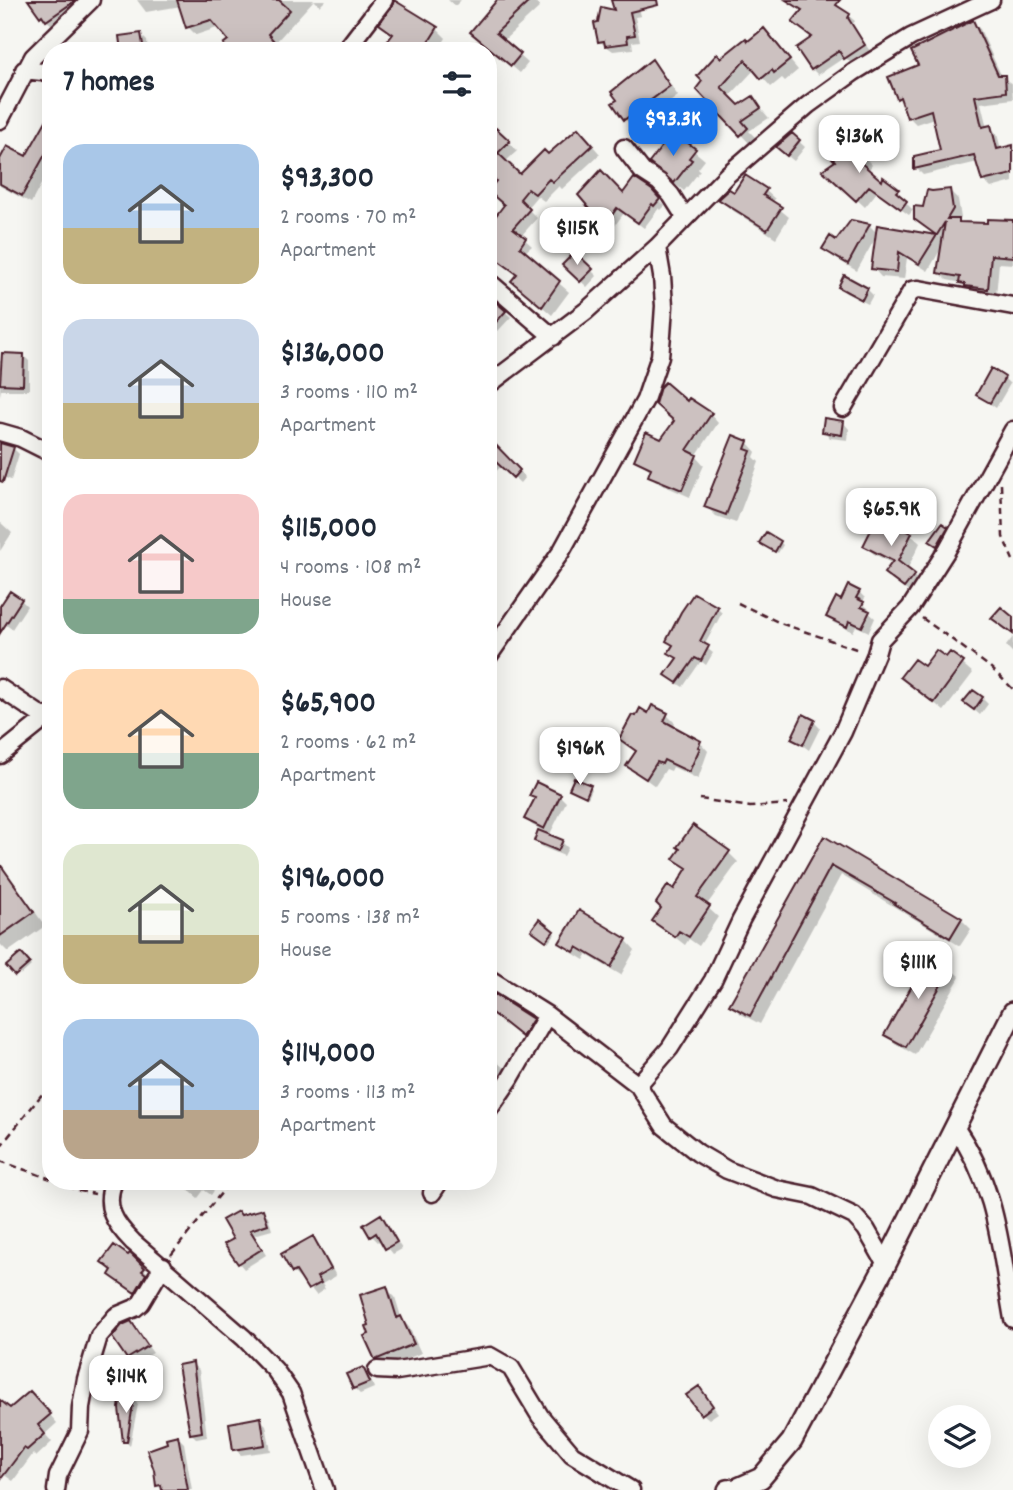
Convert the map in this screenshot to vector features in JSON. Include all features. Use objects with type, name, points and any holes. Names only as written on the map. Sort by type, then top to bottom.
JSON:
[{"type":"street","points":[[47,42],[91,0]]},
{"type":"street","points":[[352,42],[384,0]]},
{"type":"street","points":[[497,378],[586,311],[657,247],[763,142],[834,85],[911,37],[991,0]]},
{"type":"street","points":[[0,120],[24,70],[42,48]]},
{"type":"street","points":[[24,70],[42,72]]},
{"type":"street","points":[[624,148],[642,172],[671,194],[685,217]]},
{"type":"street","points":[[497,644],[561,552],[645,400],[660,356],[662,335],[664,306],[657,247]]},
{"type":"street","points":[[497,289],[553,337]]},
{"type":"street","points":[[843,408],[912,290],[1013,306]]},
{"type":"street","points":[[638,1085],[670,1048],[713,980],[741,920],[843,732],[880,639],[910,608],[947,550],[1013,430]]},
{"type":"street","points":[[0,432],[42,448]]},
{"type":"street","points":[[0,688],[42,715]]},
{"type":"street","points":[[0,755],[42,724]]},
{"type":"street","points":[[497,984],[547,1015],[638,1085],[664,1126],[698,1153],[727,1170],[777,1189],[812,1196],[854,1216],[866,1229],[886,1264]]},
{"type":"street","points":[[728,1490],[759,1484],[792,1441],[886,1264],[1013,1012]]},
{"type":"street","points":[[497,1098],[547,1015]]},
{"type":"street","points":[[955,1127],[981,1171],[997,1219],[1013,1319]]},
{"type":"street","points":[[111,1190],[110,1212],[117,1226],[244,1338],[291,1393],[326,1490]]},
{"type":"street","points":[[56,1490],[58,1476],[80,1431],[86,1379],[99,1336],[116,1316],[141,1303],[163,1266]]},
{"type":"street","points":[[377,1370],[397,1371],[490,1356],[510,1368],[540,1416],[572,1454],[631,1490]]},
{"type":"path","points":[[998,460],[1003,537],[1013,560]]},
{"type":"path","points":[[738,603],[816,637],[876,654]]},
{"type":"path","points":[[910,608],[934,629],[990,667],[1013,689]]},
{"type":"path","points":[[700,799],[761,807],[804,801]]},
{"type":"path","points":[[0,1147],[42,1094]]},
{"type":"path","points":[[0,1161],[42,1176]]},
{"type":"path","points":[[78,1190],[96,1190]]},
{"type":"path","points":[[163,1266],[224,1190]]},
{"type":"building","points":[[28,0],[76,0],[46,21]]},
{"type":"building","points":[[177,0],[279,0],[290,10],[268,34],[275,42],[226,42],[228,40],[211,20],[186,28]]},
{"type":"building","points":[[394,0],[438,27],[429,42],[387,42],[393,34],[379,24]]},
{"type":"building","points":[[497,0],[531,0],[496,33],[521,54],[511,66],[497,54],[497,42],[482,42],[470,32]]},
{"type":"building","points":[[611,0],[657,0],[658,5],[630,12],[635,35],[627,36],[628,43],[605,46],[604,41],[598,42],[594,23],[598,22],[601,7],[614,10]]},
{"type":"building","points":[[786,0],[840,0],[836,5],[850,14],[848,18],[865,45],[844,59],[839,51],[811,70],[796,48],[812,37],[792,22],[802,10]]},
{"type":"building","points":[[973,20],[998,75],[1005,75],[1006,92],[975,96],[982,127],[991,125],[997,149],[1013,145],[1013,174],[982,181],[974,155],[914,169],[914,156],[940,150],[931,110],[907,118],[900,97],[897,99],[888,77],[918,65],[911,51]]},
{"type":"building","points":[[764,28],[790,60],[774,73],[772,70],[761,79],[745,60],[721,87],[739,105],[753,96],[761,108],[742,121],[748,128],[740,136],[696,89],[702,81],[697,76],[717,54],[721,58]]},
{"type":"building","points":[[141,33],[142,42],[120,42],[119,36]]},
{"type":"building","points":[[652,59],[670,86],[624,120],[612,103],[617,100],[611,92]]},
{"type":"building","points":[[42,128],[42,160],[22,196],[0,184],[0,159],[7,146],[26,156]]},
{"type":"building","points":[[578,128],[593,145],[553,182],[549,179],[535,194],[528,189],[520,199],[530,209],[513,228],[526,238],[520,247],[560,281],[542,307],[511,281],[517,274],[497,260],[497,214],[504,205],[497,199],[497,129],[510,141],[498,153],[520,174],[544,150],[548,154]]},
{"type":"building","points":[[675,133],[696,149],[689,158],[692,160],[674,183],[649,163]]},
{"type":"building","points":[[792,133],[800,140],[787,156],[776,147]]},
{"type":"building","points":[[845,139],[865,156],[860,162],[882,181],[883,177],[899,189],[896,192],[907,201],[901,209],[869,186],[856,201],[822,170],[835,161],[830,156]]},
{"type":"building","points":[[601,170],[623,193],[634,178],[660,199],[654,206],[652,204],[638,223],[617,208],[595,239],[577,225],[590,209],[578,195]]},
{"type":"building","points":[[745,175],[767,189],[763,195],[782,207],[767,230],[718,199],[729,189],[734,192]]},
{"type":"building","points":[[950,189],[953,209],[947,219],[987,223],[987,219],[1013,220],[1013,257],[991,255],[988,289],[965,286],[959,283],[960,277],[937,273],[945,222],[919,264],[899,252],[897,272],[871,269],[877,225],[936,235],[914,219],[914,206],[923,207],[927,190]]},
{"type":"building","points":[[851,220],[870,224],[848,264],[822,249],[830,236],[836,240]]},
{"type":"building","points":[[575,252],[593,269],[580,282],[562,265]]},
{"type":"building","points":[[844,275],[868,288],[862,300],[838,287]]},
{"type":"building","points":[[497,303],[506,311],[497,321]]},
{"type":"building","points":[[2,353],[24,354],[23,385],[0,384]]},
{"type":"building","points":[[991,368],[1005,377],[990,403],[976,395]]},
{"type":"building","points":[[665,382],[687,401],[689,398],[712,413],[687,450],[697,455],[682,490],[648,476],[651,468],[634,460],[646,432],[661,439],[674,421],[655,404],[660,387]]},
{"type":"building","points":[[824,418],[844,421],[842,435],[822,432]]},
{"type":"building","points":[[733,435],[748,441],[745,449],[751,451],[726,515],[704,507]]},
{"type":"building","points":[[0,443],[14,447],[3,482],[0,481]]},
{"type":"building","points":[[497,446],[520,470],[513,478],[497,463]]},
{"type":"building","points":[[878,516],[912,533],[898,561],[915,574],[904,588],[884,573],[893,561],[863,546]]},
{"type":"building","points":[[942,523],[948,527],[937,546],[929,541]]},
{"type":"building","points":[[766,532],[781,541],[775,552],[759,543]]},
{"type":"building","points":[[848,585],[860,591],[856,598],[864,602],[861,607],[870,611],[862,627],[849,621],[847,627],[826,617],[836,597],[841,600]]},
{"type":"building","points":[[10,591],[22,599],[0,633],[0,606]]},
{"type":"building","points":[[694,593],[718,607],[700,641],[709,646],[701,661],[695,658],[677,683],[665,675],[677,658],[668,653],[673,645],[666,641]]},
{"type":"building","points":[[1001,607],[1013,617],[1013,634],[991,618]]},
{"type":"building","points":[[936,650],[946,657],[950,652],[964,662],[934,703],[900,677],[914,659],[924,666]]},
{"type":"building","points":[[973,690],[983,697],[974,710],[963,702]]},
{"type":"building","points":[[652,705],[668,713],[664,721],[701,741],[689,772],[664,760],[662,764],[657,762],[646,779],[626,766],[636,751],[619,739],[632,715],[636,716],[640,708],[648,713]]},
{"type":"building","points":[[803,714],[815,720],[803,745],[791,739]]},
{"type":"building","points":[[574,778],[591,785],[586,797],[569,789]]},
{"type":"building","points":[[536,782],[561,794],[544,829],[524,819],[535,798],[529,796]]},
{"type":"building","points":[[693,825],[730,851],[697,897],[710,906],[689,937],[679,931],[675,937],[652,921],[661,908],[656,903],[668,885],[674,889],[687,868],[673,859],[680,849],[677,847]]},
{"type":"building","points":[[538,830],[563,840],[558,851],[534,841]]},
{"type":"building","points":[[824,836],[962,918],[950,938],[831,866],[750,1016],[729,1005]]},
{"type":"building","points":[[0,864],[34,912],[0,936]]},
{"type":"building","points":[[579,910],[627,939],[611,967],[577,947],[574,952],[559,943]]},
{"type":"building","points":[[539,919],[554,931],[546,941],[531,930]]},
{"type":"building","points":[[21,953],[30,963],[15,976],[6,966]]},
{"type":"building","points":[[930,954],[951,967],[906,1047],[884,1035]]},
{"type":"building","points":[[497,996],[533,1019],[522,1037],[497,1017]]},
{"type":"building","points":[[263,1209],[268,1224],[250,1230],[262,1249],[238,1264],[224,1244],[233,1239],[222,1220],[238,1211],[241,1215]]},
{"type":"building","points":[[381,1214],[397,1242],[385,1249],[376,1233],[370,1237],[363,1225]]},
{"type":"building","points":[[313,1236],[331,1269],[317,1277],[321,1283],[308,1290],[296,1271],[292,1273],[281,1254]]},
{"type":"building","points":[[114,1245],[128,1255],[130,1253],[145,1268],[142,1271],[146,1274],[135,1293],[109,1275],[112,1270],[101,1262]]},
{"type":"building","points":[[387,1286],[397,1318],[401,1316],[414,1344],[375,1360],[364,1336],[369,1334],[366,1326],[369,1325],[360,1295]]},
{"type":"building","points":[[131,1321],[148,1346],[127,1359],[112,1337],[122,1325]]},
{"type":"building","points":[[193,1362],[202,1432],[190,1434],[178,1365]]},
{"type":"building","points":[[363,1367],[370,1382],[353,1389],[346,1374]]},
{"type":"building","points":[[699,1386],[713,1406],[701,1415],[686,1395]]},
{"type":"building","points":[[30,1391],[51,1414],[38,1425],[45,1434],[27,1450],[24,1448],[0,1480],[0,1400],[10,1408]]},
{"type":"building","points":[[121,1396],[134,1398],[127,1442],[123,1442],[119,1408]]},
{"type":"building","points":[[261,1417],[265,1445],[233,1450],[229,1423]]},
{"type":"building","points":[[178,1435],[188,1490],[162,1490],[161,1485],[156,1486],[147,1450],[167,1443],[166,1438]]}]
